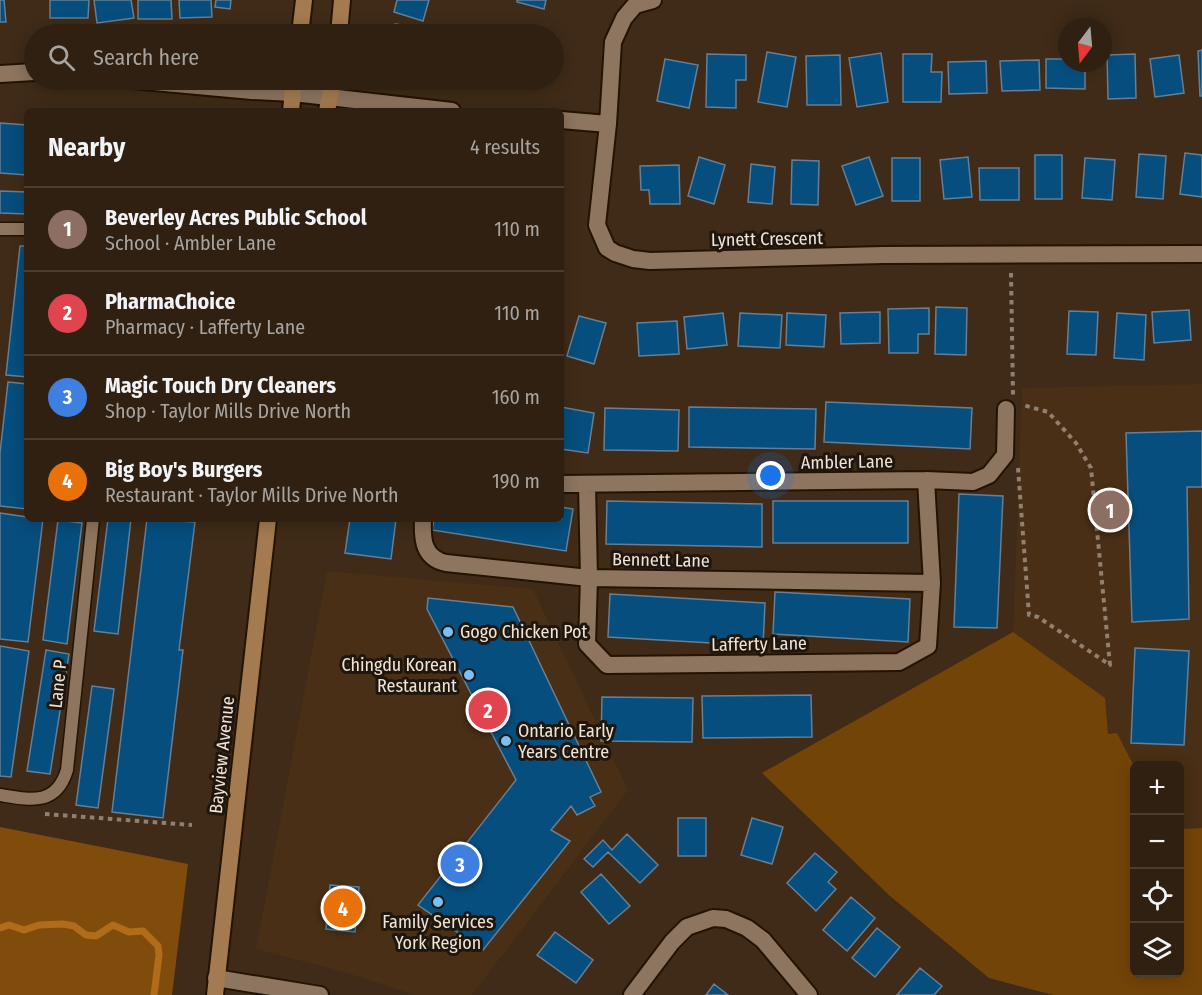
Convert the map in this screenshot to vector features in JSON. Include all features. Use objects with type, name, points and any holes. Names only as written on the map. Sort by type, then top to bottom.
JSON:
[{"type":"main road","points":[[301,24],[304,0]]},
{"type":"main road","points":[[340,24],[342,0]]},
{"type":"main road","points":[[291,108],[294,90]]},
{"type":"main road","name":"Bayview Avenue","points":[[215,995],[268,522]]},
{"type":"street","name":"Lynett Crescent","points":[[653,0],[635,5],[624,18],[613,42],[608,124],[597,225],[607,248],[624,256],[650,261],[871,256],[1202,254]]},
{"type":"street","points":[[0,74],[24,73]]},
{"type":"street","points":[[232,90],[252,92],[266,90]]},
{"type":"street","points":[[302,90],[328,104],[399,108]]},
{"type":"street","points":[[564,120],[608,124]]},
{"type":"street","name":"Ambler Lane","points":[[564,484],[926,480],[973,482],[989,475],[1005,455],[1006,409]]},
{"type":"street","name":"Lafferty Lane","points":[[587,485],[589,578],[587,644],[607,665],[899,662],[928,646],[932,583],[926,480]]},
{"type":"street","name":"Bennett Lane","points":[[423,522],[424,546],[441,562],[589,578],[932,583]]},
{"type":"street","points":[[632,995],[672,942],[687,927],[713,918],[726,919],[747,928],[763,940],[809,995]]},
{"type":"street","points":[[216,978],[320,995]]},
{"type":"lane","points":[[0,229],[24,229]]},
{"type":"lane","name":"Lane P","points":[[0,795],[25,799],[42,798],[56,791],[63,782],[68,758],[93,522]]},
{"type":"path","points":[[1011,255],[1013,402],[1048,412],[1076,443],[1091,468],[1110,665],[1038,616],[1029,615],[1018,461]]},
{"type":"path","points":[[40,813],[192,825]]},
{"type":"shaded area","points":[[1202,384],[1202,828],[1184,829],[1184,761],[1131,761],[1117,733],[1108,734],[1013,632],[1022,388]]},
{"type":"shaded area","points":[[327,571],[533,589],[628,790],[472,995],[414,995],[344,972],[256,949]]},
{"type":"shaded area","points":[[1013,632],[1105,698],[1108,734],[1117,733],[1131,761],[1130,977],[1184,977],[1184,829],[1202,828],[1202,995],[1053,995],[989,978],[890,896],[762,773]]},
{"type":"shaded area","points":[[0,827],[188,864],[172,995],[0,995]]},
{"type":"building","points":[[0,0],[4,0],[6,22],[0,22]]},
{"type":"building","points":[[50,0],[89,0],[88,18],[50,18]]},
{"type":"building","points":[[94,0],[131,0],[134,18],[97,23]]},
{"type":"building","points":[[138,0],[171,0],[172,19],[138,19]]},
{"type":"building","points":[[179,0],[211,0],[212,17],[180,18]]},
{"type":"building","points":[[216,0],[231,0],[230,9],[215,7]]},
{"type":"building","points":[[397,0],[429,0],[423,21],[394,12]]},
{"type":"building","points":[[517,0],[546,0],[544,9],[517,2]]},
{"type":"building","points":[[1202,50],[1202,96],[1200,96],[1198,51]]},
{"type":"building","points":[[767,52],[796,57],[787,107],[758,102]]},
{"type":"building","points":[[881,53],[888,102],[857,107],[849,58]]},
{"type":"building","points":[[707,54],[746,55],[746,80],[736,80],[736,108],[706,107]]},
{"type":"building","points":[[903,54],[932,54],[931,72],[942,72],[941,102],[903,102]]},
{"type":"building","points":[[1135,54],[1136,98],[1108,99],[1107,72],[1112,72],[1112,55]]},
{"type":"building","points":[[840,55],[841,105],[807,105],[806,56]]},
{"type":"building","points":[[1179,55],[1184,93],[1155,97],[1150,59]]},
{"type":"building","points":[[665,59],[698,65],[689,108],[657,101]]},
{"type":"building","points":[[1046,59],[1058,59],[1058,72],[1085,72],[1085,89],[1046,88]]},
{"type":"building","points":[[1039,60],[1040,90],[1002,91],[1000,61]]},
{"type":"building","points":[[986,61],[987,93],[949,94],[948,62]]},
{"type":"building","points":[[0,123],[24,125],[24,175],[0,173]]},
{"type":"building","points":[[1185,153],[1202,155],[1202,197],[1180,194]]},
{"type":"building","points":[[1139,154],[1166,156],[1163,199],[1136,197]]},
{"type":"building","points":[[1035,155],[1062,155],[1062,199],[1035,199]]},
{"type":"building","points":[[699,157],[725,165],[714,204],[688,196]]},
{"type":"building","points":[[869,157],[883,196],[856,205],[842,166]]},
{"type":"building","points":[[968,157],[972,197],[944,199],[940,160]]},
{"type":"building","points":[[892,158],[920,158],[920,201],[892,201]]},
{"type":"building","points":[[1085,158],[1115,160],[1112,200],[1082,198]]},
{"type":"building","points":[[792,160],[819,161],[818,205],[791,204]]},
{"type":"building","points":[[751,164],[775,167],[772,204],[748,202]]},
{"type":"building","points":[[679,165],[680,204],[650,204],[649,190],[641,190],[640,166]]},
{"type":"building","points":[[979,168],[1019,168],[1019,200],[980,200]]},
{"type":"building","points":[[0,191],[24,192],[24,214],[0,213]]},
{"type":"building","points":[[20,246],[24,246],[24,377],[6,375]]},
{"type":"building","points":[[936,307],[967,308],[966,355],[935,354]]},
{"type":"building","points":[[929,308],[929,334],[918,334],[918,353],[889,353],[888,309]]},
{"type":"building","points":[[1189,310],[1191,340],[1154,343],[1152,312]]},
{"type":"building","points":[[1069,311],[1098,312],[1096,355],[1067,354]]},
{"type":"building","points":[[880,312],[880,343],[841,344],[840,313]]},
{"type":"building","points":[[723,313],[727,345],[687,349],[684,317]]},
{"type":"building","points":[[740,313],[782,315],[780,348],[738,346]]},
{"type":"building","points":[[787,313],[826,315],[824,347],[786,345]]},
{"type":"building","points":[[1117,313],[1146,315],[1144,360],[1114,358]]},
{"type":"building","points":[[579,316],[606,323],[594,364],[567,356]]},
{"type":"building","points":[[677,321],[679,354],[639,356],[637,323]]},
{"type":"building","points":[[8,382],[24,384],[24,509],[0,506],[0,453]]},
{"type":"building","points":[[826,402],[972,408],[970,449],[824,442]]},
{"type":"building","points":[[689,407],[816,409],[815,449],[689,447]]},
{"type":"building","points":[[564,408],[594,413],[588,453],[564,449]]},
{"type":"building","points":[[605,408],[679,410],[678,451],[604,450]]},
{"type":"building","points":[[1202,431],[1202,487],[1187,487],[1189,619],[1132,622],[1126,433]]},
{"type":"building","points":[[959,494],[1003,496],[997,628],[954,627]]},
{"type":"building","points":[[607,501],[762,504],[762,547],[606,544]]},
{"type":"building","points":[[773,501],[908,501],[908,543],[773,543]]},
{"type":"building","points":[[564,508],[573,509],[566,551],[432,530],[433,522],[564,522]]},
{"type":"building","points":[[0,513],[24,517],[24,522],[43,522],[28,642],[0,639]]},
{"type":"building","points":[[58,522],[82,523],[67,644],[43,640]]},
{"type":"building","points":[[108,522],[131,522],[118,634],[94,631]]},
{"type":"building","points":[[147,522],[195,522],[179,650],[183,650],[163,818],[112,812]]},
{"type":"building","points":[[350,522],[396,522],[391,559],[345,553]]},
{"type":"building","points":[[775,592],[910,599],[908,642],[773,634]]},
{"type":"building","points":[[610,594],[765,603],[763,646],[608,637]]},
{"type":"building","points":[[428,598],[513,607],[601,792],[590,797],[595,806],[577,815],[571,806],[551,830],[570,841],[483,950],[418,905],[516,780],[427,609]]},
{"type":"building","points":[[0,646],[29,651],[11,777],[0,776]]},
{"type":"building","points":[[1135,648],[1189,651],[1184,745],[1131,743]]},
{"type":"building","points":[[46,650],[69,654],[50,774],[27,771]]},
{"type":"building","points":[[92,686],[114,689],[98,808],[76,805]]},
{"type":"building","points":[[811,695],[812,737],[703,738],[702,696]]},
{"type":"building","points":[[602,697],[693,698],[692,742],[601,741]]},
{"type":"building","points":[[678,818],[706,818],[706,856],[678,856]]},
{"type":"building","points":[[752,818],[783,827],[772,864],[741,855]]},
{"type":"building","points":[[627,834],[658,865],[640,883],[608,852],[593,867],[584,859],[603,840],[612,850]]},
{"type":"building","points":[[815,853],[837,872],[828,882],[836,889],[816,911],[787,883]]},
{"type":"building","points":[[601,874],[630,906],[609,924],[581,892]]},
{"type":"building","points":[[330,885],[359,887],[355,932],[326,929]]},
{"type":"building","points":[[851,897],[875,918],[847,951],[823,930]]},
{"type":"building","points":[[877,928],[900,947],[875,977],[852,958]]},
{"type":"building","points":[[555,932],[593,960],[576,983],[537,955]]},
{"type":"building","points":[[920,968],[942,986],[934,995],[897,995]]},
{"type":"building","points":[[714,984],[728,995],[706,995]]},
{"type":"waterway","points":[[0,928],[9,925],[24,930],[39,925],[63,924],[74,926],[86,935],[96,936],[113,925],[129,932],[143,931],[158,946],[154,995]]},
{"type":"place","name":"Beverley Acres Public School","points":[[1110,510]]},
{"type":"place","name":"Gogo Chicken Pot","points":[[448,632]]},
{"type":"place","name":"Chingdu Korean Restaurant","points":[[469,675]]},
{"type":"place","name":"PharmaChoice","points":[[488,710]]},
{"type":"place","name":"Ontario Early Years Centre","points":[[506,741]]},
{"type":"place","name":"Magic Touch Dry Cleaners","points":[[460,864]]},
{"type":"place","name":"Family Services York Region","points":[[438,902]]},
{"type":"place","name":"Big Boy's Burgers","points":[[343,908]]}]
